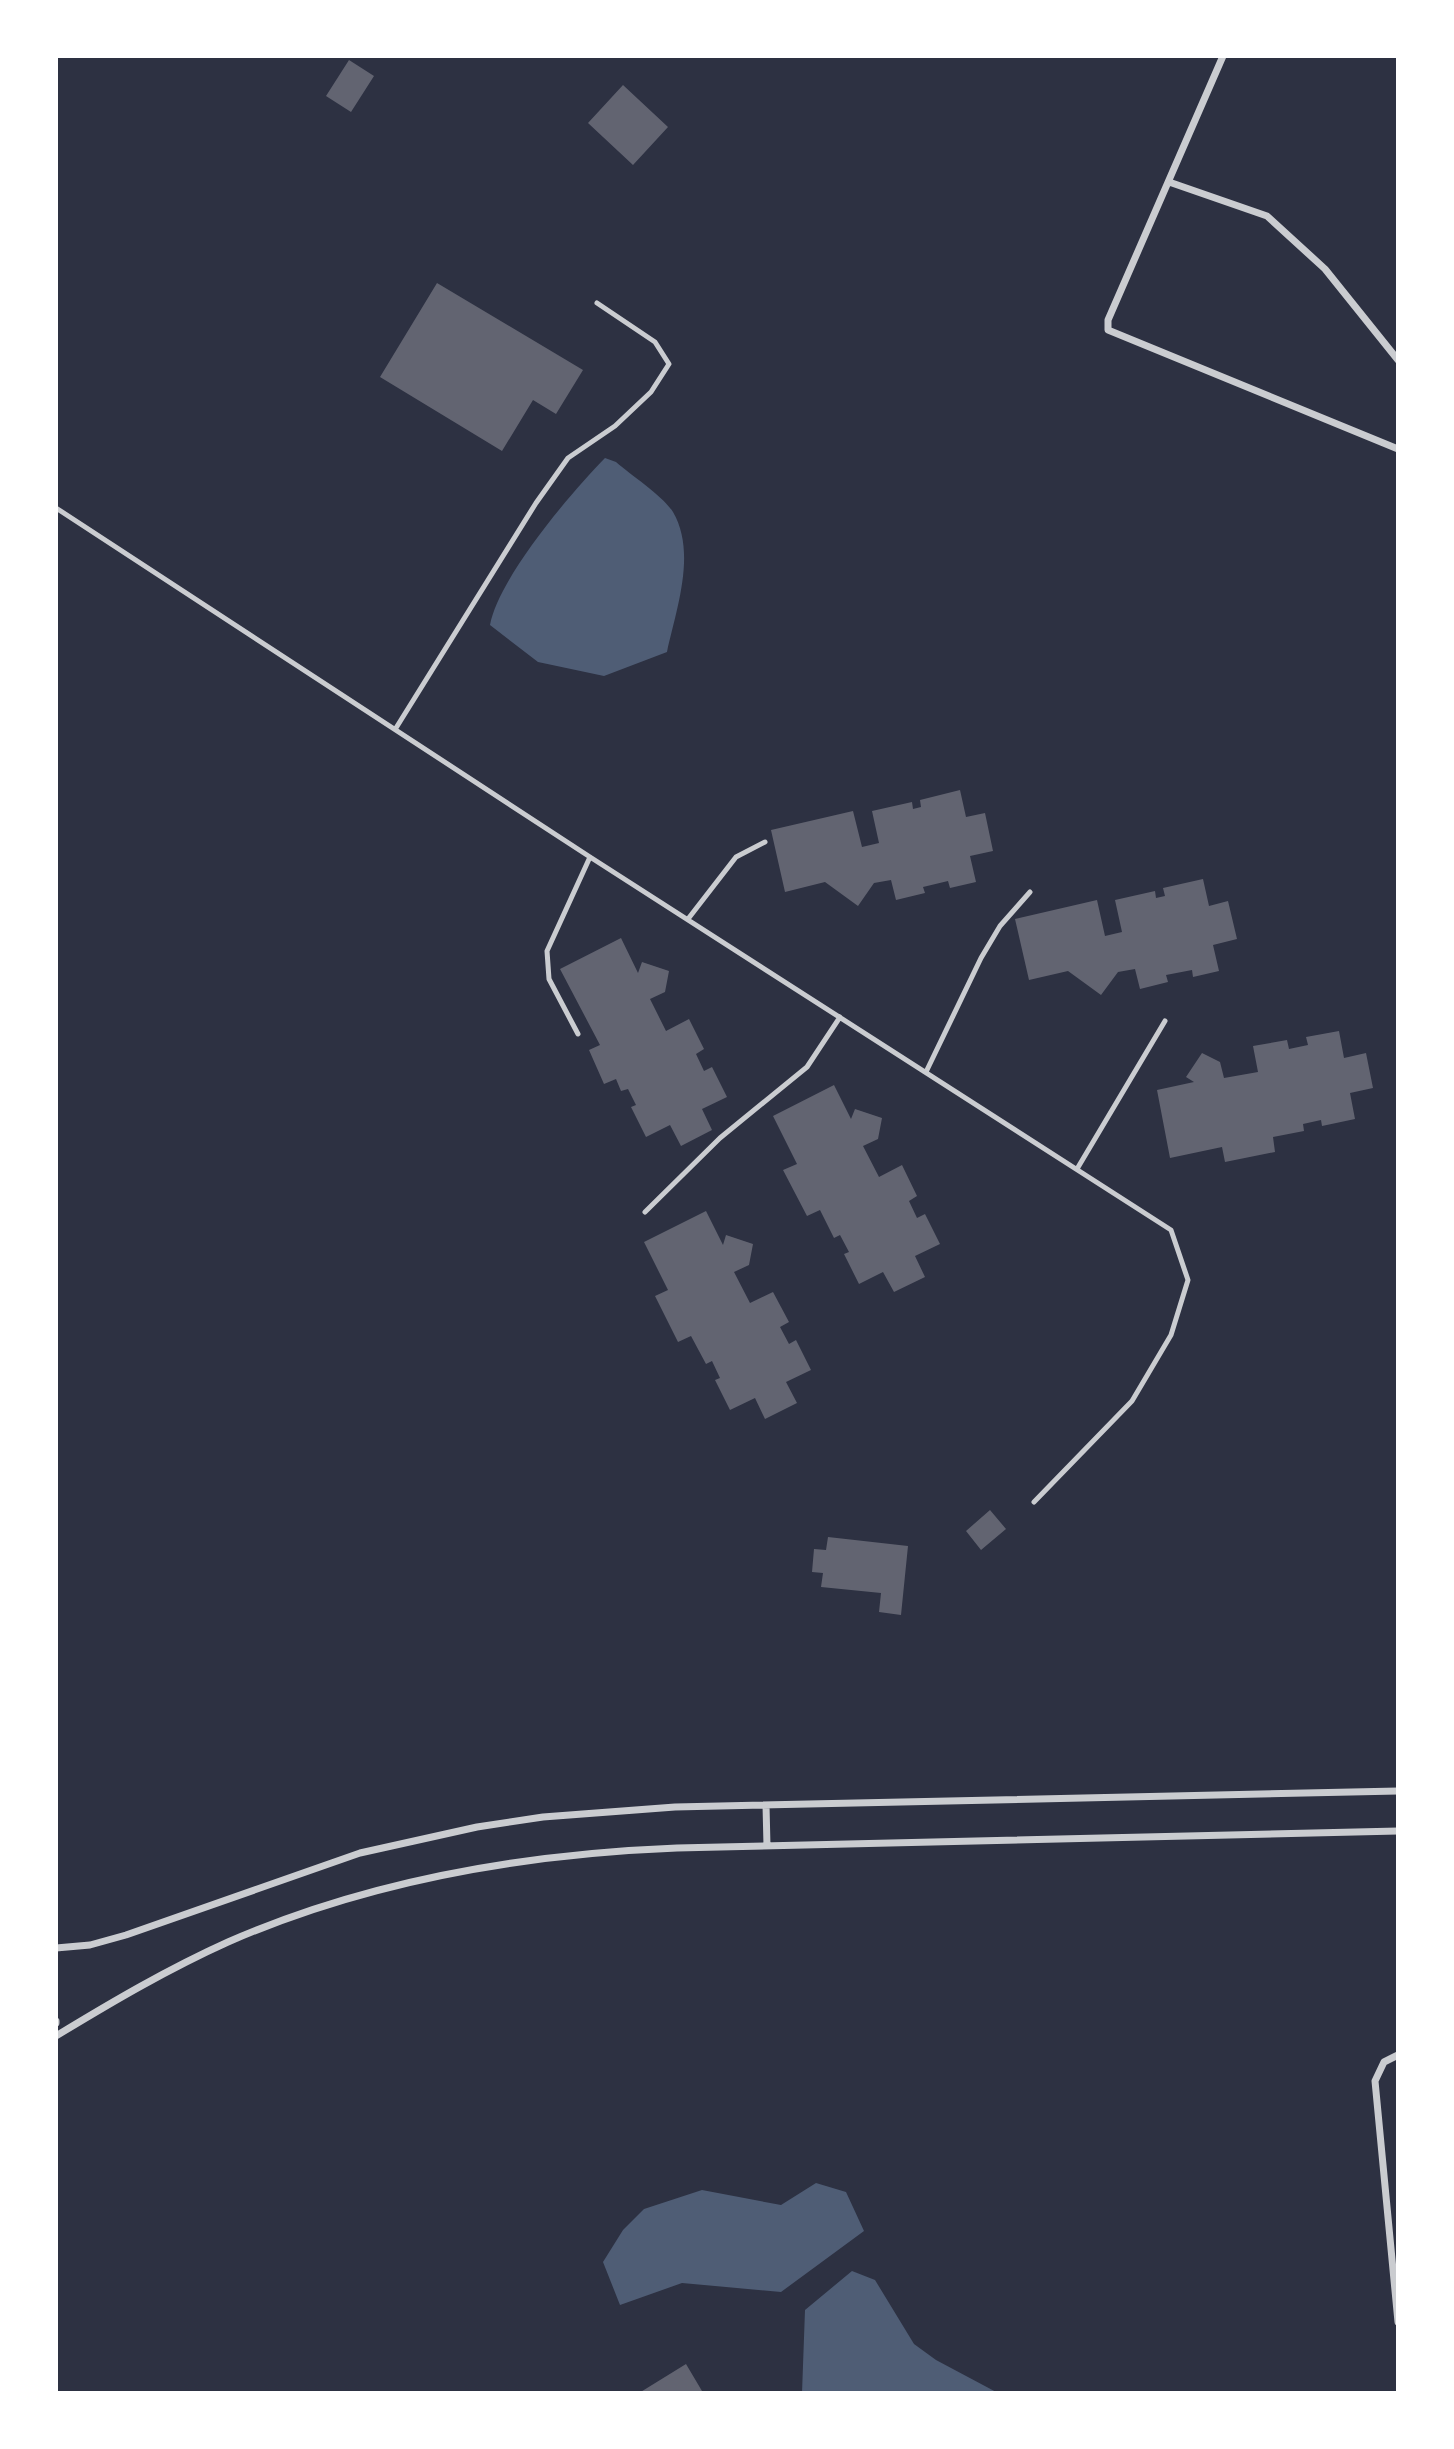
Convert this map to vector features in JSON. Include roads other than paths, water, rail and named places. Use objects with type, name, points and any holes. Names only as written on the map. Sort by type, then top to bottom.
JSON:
[{"type":"street","points":[[1223,56],[1108,320],[1108,330],[1398,449]]},
{"type":"street","points":[[1169,182],[1267,216],[1325,269],[1398,360]]},
{"type":"street","points":[[56,1948],[90,1945],[126,1935],[335,1861],[477,1827],[610,1810],[1398,1791]]},
{"type":"street","points":[[766,1805],[768,1846]]},
{"type":"street","points":[[56,2036],[152,1980],[227,1943],[371,1892],[484,1867],[548,1857],[612,1851],[768,1846],[1398,1831]]},
{"type":"street","points":[[1398,2055],[1384,2062],[1375,2081],[1398,2322]]},
{"type":"lane","points":[[396,728],[536,503],[568,458],[615,426],[651,391],[669,365],[655,342],[597,303]]},
{"type":"lane","points":[[56,508],[590,857],[1171,1230],[1188,1280],[1171,1335],[1132,1401],[1034,1502]]},
{"type":"lane","points":[[688,919],[736,857],[765,842]]},
{"type":"lane","points":[[578,1034],[549,979],[547,951],[590,857]]},
{"type":"lane","points":[[926,1072],[981,958],[1000,926],[1030,892]]},
{"type":"lane","points":[[645,1212],[747,1114],[807,1067],[840,1017]]},
{"type":"lane","points":[[1077,1169],[1165,1021]]},
{"type":"water","points":[[605,458],[616,462],[669,506],[680,528],[684,563],[667,652],[604,676],[538,662],[490,625],[496,606],[521,561],[556,514]]},
{"type":"water","points":[[816,2183],[846,2192],[864,2231],[781,2292],[682,2283],[620,2305],[603,2262],[623,2230],[644,2209],[702,2190],[781,2205]]},
{"type":"water","points":[[852,2271],[875,2280],[914,2344],[936,2360],[998,2393],[802,2393],[805,2310]]}]
